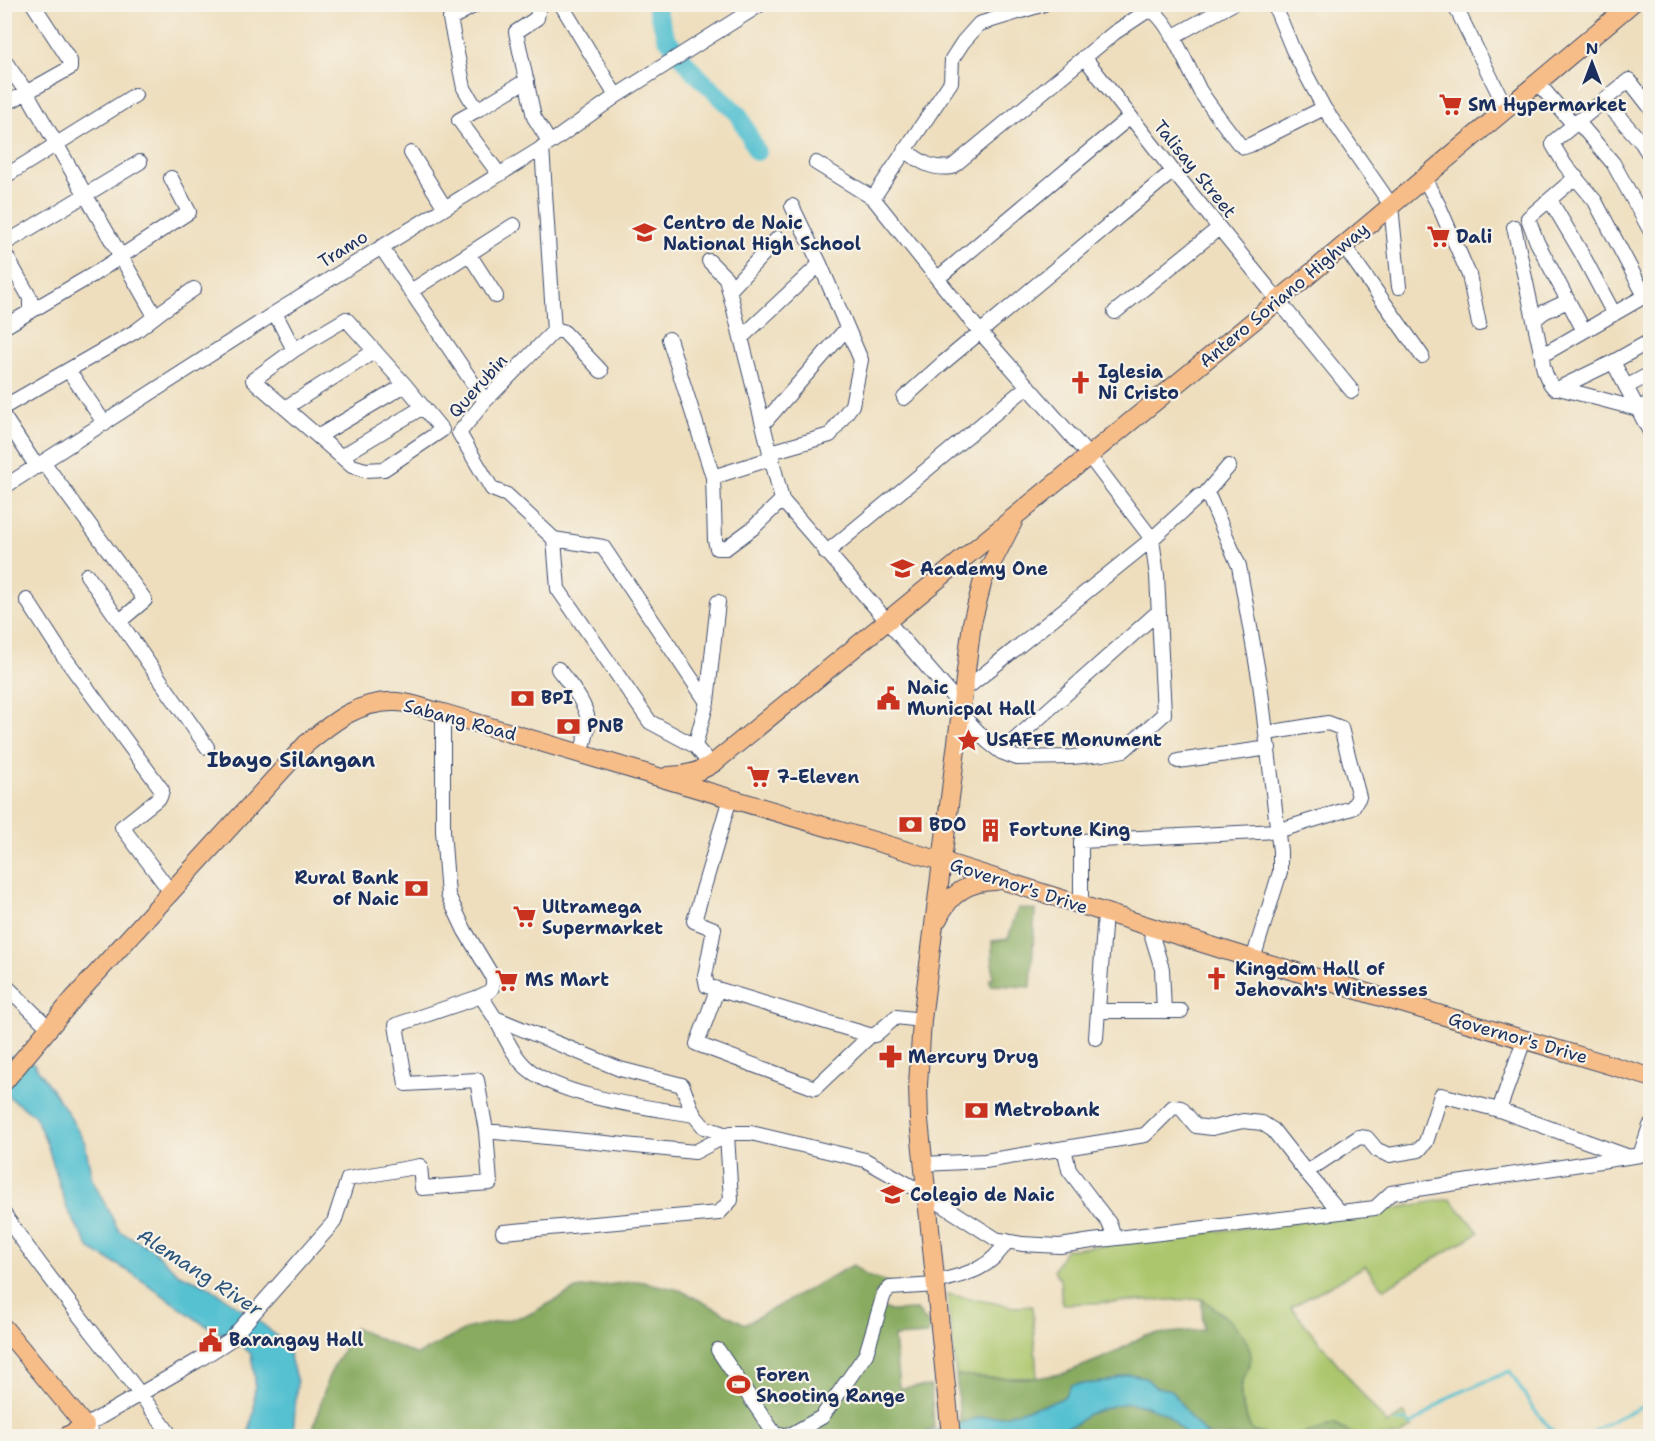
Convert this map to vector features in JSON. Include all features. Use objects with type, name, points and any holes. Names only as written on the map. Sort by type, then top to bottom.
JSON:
[{"type":"main road","name":"Antero Soriano Highway","points":[[941,861],[972,623],[983,580],[1018,513],[1279,300],[1631,4]]},
{"type":"main road","points":[[654,775],[684,775],[711,765],[1018,513]]},
{"type":"main road","name":"Sabang Road","points":[[4,1082],[170,891],[306,744],[340,716],[367,705],[398,702],[443,713],[941,861]]},
{"type":"main road","name":"Governor's Drive","points":[[951,1437],[923,1164],[918,1092],[922,1020],[941,861],[1105,913],[1650,1077]]},
{"type":"main road","points":[[933,932],[944,907],[955,895],[972,884],[1001,881]]},
{"type":"main road","points":[[4,1328],[89,1431],[68,1437]]},
{"type":"street","points":[[4,105],[66,72],[71,64],[33,4]]},
{"type":"street","points":[[477,4],[450,19],[464,88],[477,110]]},
{"type":"street","points":[[535,4],[538,12],[537,18],[516,32],[534,117],[546,145],[554,331],[562,330],[601,371]]},
{"type":"street","name":"Tramo","points":[[4,487],[275,313],[546,145],[616,96],[694,46],[739,10],[761,4]]},
{"type":"street","points":[[873,198],[951,82],[952,59],[963,42],[979,24],[1044,4]]},
{"type":"street","points":[[1172,37],[1232,4]]},
{"type":"street","points":[[1274,4],[1293,50],[1324,108],[1391,206],[1399,287]]},
{"type":"street","points":[[1454,4],[1506,108]]},
{"type":"street","points":[[566,6],[616,96]]},
{"type":"street","points":[[906,151],[924,164],[952,168],[1114,33],[1149,11],[1159,15],[1201,92],[1239,144],[1244,147],[1324,108]]},
{"type":"street","name":"Talisay Street","points":[[1084,57],[1173,171],[1352,391]]},
{"type":"street","points":[[4,60],[27,93],[155,316]]},
{"type":"street","points":[[499,174],[459,120],[527,80]]},
{"type":"street","points":[[1542,357],[1648,294],[1595,201],[1565,165],[1553,142],[1629,80],[1650,107]]},
{"type":"street","points":[[1537,82],[1613,163],[1650,230]]},
{"type":"street","points":[[4,177],[135,95]]},
{"type":"street","points":[[1604,100],[1642,143],[1650,156]]},
{"type":"street","points":[[938,278],[1130,117]]},
{"type":"street","points":[[411,153],[444,208]]},
{"type":"street","points":[[4,244],[140,162]]},
{"type":"street","points":[[709,261],[726,278],[782,500],[886,622],[961,704],[988,742],[1000,752],[1017,758],[1072,757],[1124,750],[1164,714],[1157,576],[1152,539],[1089,456],[981,333],[873,198],[816,163]]},
{"type":"street","points":[[904,398],[1173,171]]},
{"type":"street","points":[[1576,177],[1528,218],[1509,231],[1534,320],[1542,363],[1550,384],[1554,388],[1644,405]]},
{"type":"street","points":[[4,327],[189,212],[171,178]]},
{"type":"street","points":[[1424,178],[1469,276],[1479,324]]},
{"type":"street","points":[[1550,200],[1614,314]]},
{"type":"street","points":[[712,477],[830,435],[852,405],[861,360],[820,264],[792,206]]},
{"type":"street","points":[[1528,218],[1536,242],[1584,331]]},
{"type":"street","points":[[411,291],[514,225]]},
{"type":"street","points":[[1115,312],[1219,228]]},
{"type":"street","points":[[729,291],[778,238]]},
{"type":"street","points":[[1344,246],[1422,356]]},
{"type":"street","points":[[381,247],[485,401]]},
{"type":"street","points":[[4,252],[30,298],[30,312]]},
{"type":"street","points":[[469,254],[496,296]]},
{"type":"street","points":[[741,338],[820,264]]},
{"type":"street","points":[[4,407],[136,331],[195,289]]},
{"type":"street","points":[[1534,320],[1544,312],[1568,301]]},
{"type":"street","points":[[275,313],[294,350]]},
{"type":"street","points":[[442,430],[384,469],[365,470],[352,466],[253,380],[294,350],[346,319],[442,430],[459,433]]},
{"type":"street","points":[[764,423],[847,328]]},
{"type":"street","name":"Querubin","points":[[554,331],[485,401],[459,433],[492,489],[507,495],[554,539]]},
{"type":"street","points":[[669,339],[712,477],[713,520],[717,548],[726,548],[753,528],[782,500]]},
{"type":"street","points":[[1558,388],[1613,362],[1650,341]]},
{"type":"street","points":[[285,408],[375,351]]},
{"type":"street","points":[[1613,362],[1626,387],[1644,405],[1650,431]]},
{"type":"street","points":[[69,371],[105,424]]},
{"type":"street","points":[[1626,387],[1650,374]]},
{"type":"street","points":[[319,436],[405,385]]},
{"type":"street","points":[[826,553],[1028,386]]},
{"type":"street","points":[[342,456],[423,407]]},
{"type":"street","points":[[4,417],[145,600],[120,621]]},
{"type":"street","points":[[961,704],[1199,496],[1204,495],[1229,466]]},
{"type":"street","points":[[1204,495],[1209,497],[1239,566],[1269,748],[1280,872],[1253,958]]},
{"type":"street","points":[[707,702],[603,547],[554,539],[558,589],[650,722],[695,746],[711,765]]},
{"type":"street","points":[[87,575],[207,747]]},
{"type":"street","points":[[27,600],[62,654],[162,790],[160,797],[122,827],[170,891]]},
{"type":"street","points":[[695,746],[707,702],[718,602]]},
{"type":"street","points":[[1000,752],[1158,612]]},
{"type":"street","points":[[558,669],[580,700],[588,723],[581,755]]},
{"type":"street","points":[[89,1431],[141,1394],[230,1340],[334,1222],[348,1179],[420,1166],[422,1188],[490,1183],[486,1131],[477,1080],[406,1084],[396,1025],[489,993],[493,988],[494,981],[454,911],[448,895],[443,831],[443,713]]},
{"type":"street","points":[[1081,905],[1081,841],[1277,831],[1352,808],[1359,797],[1341,728],[1328,723],[1267,733]]},
{"type":"street","points":[[1178,761],[1269,748]]},
{"type":"street","points":[[730,798],[694,921],[714,929],[705,982],[707,986],[871,1035],[875,1035],[896,1017],[922,1020]]},
{"type":"street","points":[[1096,1038],[1105,913]]},
{"type":"street","points":[[1149,926],[1162,969],[1164,1011]]},
{"type":"street","points":[[4,984],[49,1029]]},
{"type":"street","points":[[717,990],[697,1044],[815,1088],[871,1035]]},
{"type":"street","points":[[481,996],[510,1046],[526,1068],[557,1086],[616,1101],[694,1115]]},
{"type":"street","points":[[1098,1011],[1181,1011]]},
{"type":"street","points":[[495,1018],[620,1069],[682,1085],[694,1115],[704,1127],[727,1135]]},
{"type":"street","points":[[1499,1110],[1524,1040]]},
{"type":"street","points":[[1427,1092],[1499,1110],[1640,1155]]},
{"type":"street","points":[[1306,1172],[1359,1137],[1367,1138],[1377,1150],[1389,1155],[1419,1150],[1426,1142],[1441,1095]]},
{"type":"street","points":[[923,1164],[985,1161],[1145,1135],[1173,1107],[1181,1108],[1196,1126],[1212,1128],[1243,1121],[1262,1123],[1273,1130],[1340,1212]]},
{"type":"street","points":[[1640,1155],[1650,1126]]},
{"type":"street","points":[[486,1131],[695,1152],[731,1133],[751,1133],[866,1160],[996,1239],[1060,1246],[1375,1208],[1391,1193],[1640,1155]]},
{"type":"street","points":[[503,1232],[718,1213],[731,1200],[727,1135]]},
{"type":"street","points":[[1064,1148],[1069,1170],[1109,1223],[1115,1238]]},
{"type":"street","points":[[4,1214],[39,1265],[141,1394],[171,1437]]},
{"type":"street","points":[[718,1350],[776,1436],[792,1434],[822,1417],[866,1354],[884,1294],[890,1288],[936,1284],[987,1265],[1000,1254],[1007,1241]]},
{"type":"green space","points":[[1018,908],[1035,910],[1031,987],[990,985],[990,978],[993,978],[992,941],[1008,939]]},
{"type":"green space","points":[[1450,1199],[1479,1232],[1384,1289],[1365,1266],[1291,1307],[1387,1424],[1404,1413],[1412,1427],[1399,1436],[1357,1436],[1333,1424],[1313,1431],[1283,1436],[1252,1431],[1241,1398],[1242,1383],[1250,1365],[1224,1315],[1201,1299],[1062,1304],[1060,1279],[1054,1270],[1065,1250],[1372,1212]]},
{"type":"green space","points":[[853,1265],[867,1276],[891,1283],[876,1293],[874,1303],[890,1311],[917,1310],[929,1325],[928,1335],[894,1337],[899,1388],[931,1386],[934,1428],[918,1436],[311,1436],[328,1378],[354,1328],[417,1355],[469,1328],[528,1315],[576,1289],[638,1281],[680,1290],[745,1324]]},
{"type":"green space","points":[[947,1294],[1015,1307],[1032,1306],[1037,1378],[956,1375]]},
{"type":"green space","points":[[1202,1299],[1232,1322],[1244,1337],[1251,1359],[1241,1388],[1242,1407],[1252,1431],[1270,1436],[1209,1436],[1192,1420],[1171,1390],[1155,1387],[1145,1377],[1128,1374],[1106,1382],[1071,1385],[1064,1397],[1056,1401],[1004,1416],[981,1417],[960,1423],[956,1375],[1037,1378],[1065,1373],[1110,1355],[1145,1335],[1203,1330]]},
{"type":"green space","points":[[1129,1403],[1146,1406],[1167,1414],[1187,1436],[1039,1436],[1076,1424],[1088,1414]]},
{"type":"green space","points":[[1333,1424],[1357,1436],[1289,1436],[1316,1431]]},
{"type":"water","points":[[4,1053],[34,1064],[66,1110],[85,1143],[92,1179],[119,1231],[151,1248],[179,1274],[206,1285],[240,1308],[287,1346],[297,1382],[293,1436],[248,1436],[254,1410],[255,1377],[251,1354],[236,1341],[203,1324],[130,1272],[90,1249],[67,1209],[48,1147],[35,1116],[5,1094]]},
{"type":"water","points":[[1128,1374],[1145,1377],[1155,1387],[1171,1390],[1192,1420],[1209,1436],[1187,1436],[1167,1414],[1146,1406],[1129,1403],[1088,1414],[1076,1424],[1039,1436],[918,1436],[981,1417],[1004,1416],[1056,1401],[1064,1397],[1071,1385],[1106,1382]]},
{"type":"waterway","points":[[655,4],[666,37],[693,71],[739,115],[757,152]]},
{"type":"waterway","points":[[1396,1422],[1407,1420],[1410,1425],[1449,1397],[1510,1371],[1532,1407],[1557,1436]]},
{"type":"waterway","points":[[1586,1436],[1650,1403]]},
{"type":"place","name":"SM Hypermarket","points":[[1450,105]]},
{"type":"place","name":"Centro de Naic National High School","points":[[645,233]]},
{"type":"place","name":"Dali","points":[[1438,237]]},
{"type":"place","name":"Iglesia Ni Cristo","points":[[1080,382]]},
{"type":"place","name":"Academy One","points":[[902,569]]},
{"type":"place","name":"BPI","points":[[523,698]]},
{"type":"place","name":"Naic Municpal Hall","points":[[889,698]]},
{"type":"place","name":"PNB","points":[[569,726]]},
{"type":"place","name":"USAFFE Monument","points":[[968,740]]},
{"type":"place","name":"7-Eleven","points":[[759,777]]},
{"type":"place","name":"BDO","points":[[911,825]]},
{"type":"place","name":"Fortune King","points":[[991,830]]},
{"type":"place","name":"Rural Bank of Naic","points":[[417,888]]},
{"type":"place","name":"Ultramega Supermarket","points":[[524,917]]},
{"type":"place","name":"Kingdom Hall of Jehovah's Witnesses","points":[[1217,979]]},
{"type":"place","name":"MS Mart","points":[[507,980]]},
{"type":"place","name":"Mercury Drug","points":[[890,1057]]},
{"type":"place","name":"Metrobank","points":[[976,1110]]},
{"type":"place","name":"Colegio de Naic","points":[[892,1195]]},
{"type":"place","name":"Barangay Hall","points":[[211,1340]]},
{"type":"place","name":"Foren Shooting Range","points":[[738,1385]]},
{"type":"district","name":"Ibayo Silangan","points":[[291,760]]},
{"type":"water label","name":"Alemang River","points":[[200,1272]]}]
